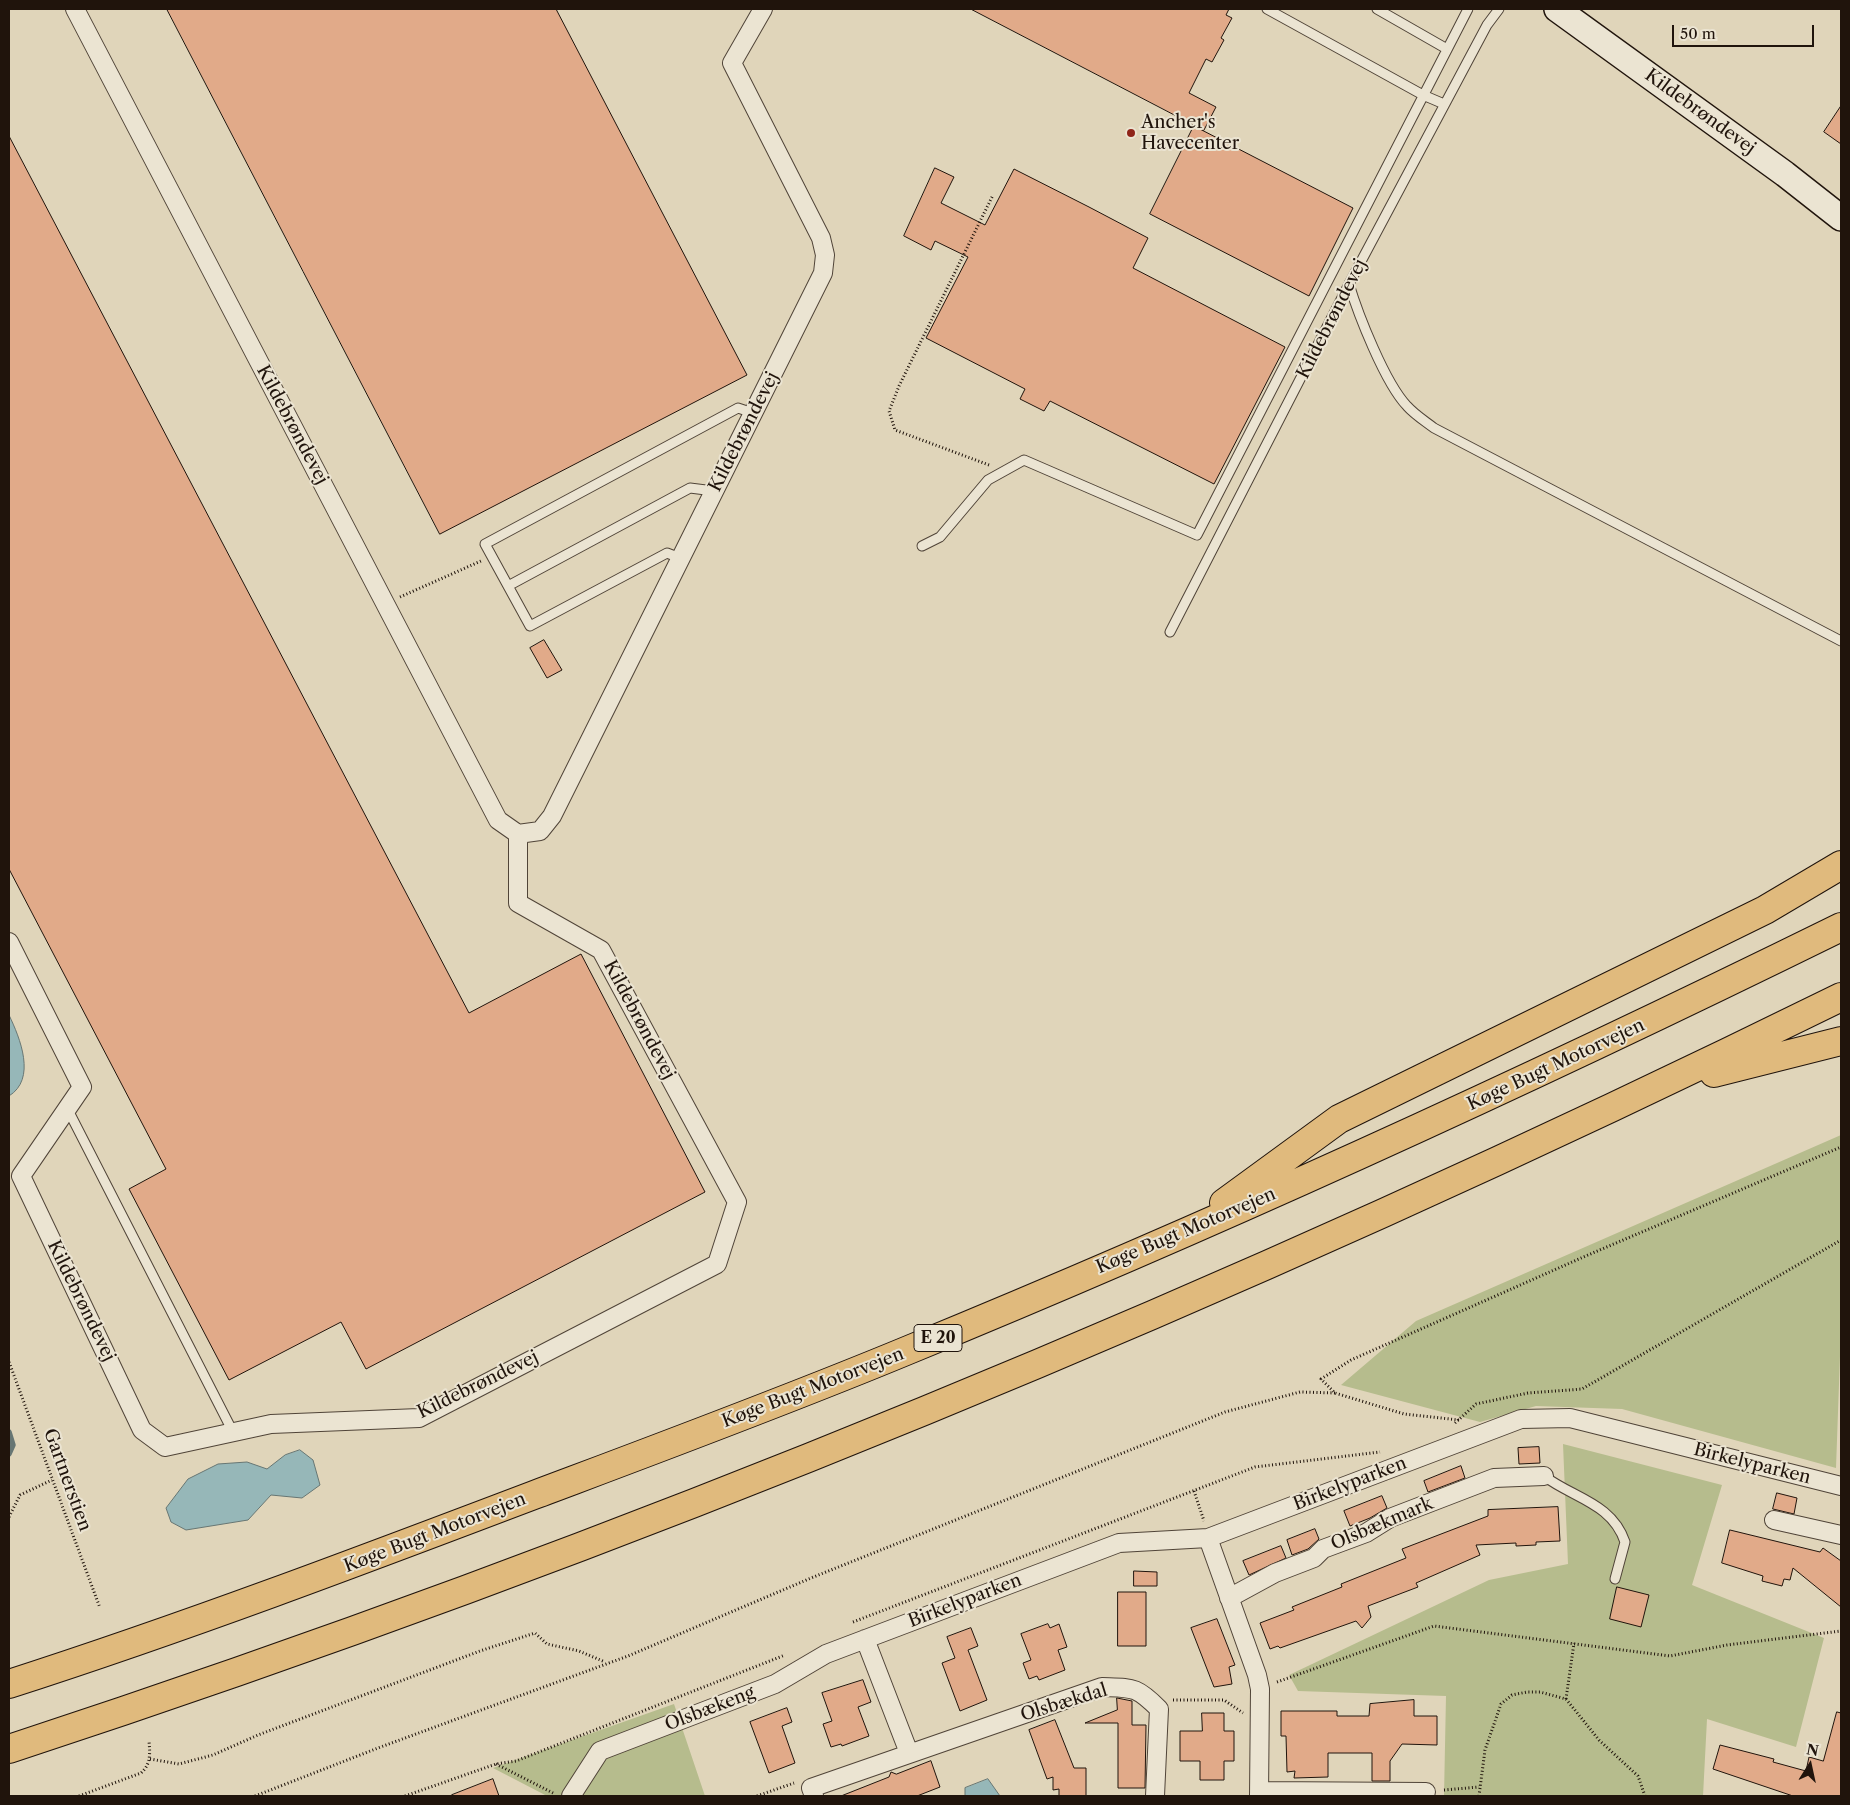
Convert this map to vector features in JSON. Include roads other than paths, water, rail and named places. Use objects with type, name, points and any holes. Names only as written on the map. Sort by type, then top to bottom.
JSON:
[{"type":"highway","points":[[1182,1234],[1339,1119],[1764,910],[1841,865]]},
{"type":"highway","name":"Køge Bugt Motorvejen","points":[[9,1684],[358,1562],[670,1444],[905,1352],[1182,1234],[1370,1151],[1546,1070],[1841,928]]},
{"type":"highway","points":[[9,1749],[372,1624],[694,1504],[912,1417],[1200,1295],[1661,1086],[1841,997]]},
{"type":"highway","points":[[1661,1086],[1841,1041]]},
{"type":"street","name":"Kildebrøndevej","points":[[75,9],[498,820],[518,834],[540,831],[552,816],[823,273],[825,255],[822,238],[732,63],[763,9]]},
{"type":"street","name":"Kildebrøndevej","points":[[1557,9],[1785,174],[1841,218]]},
{"type":"street","name":"Kildebrøndevej","points":[[9,942],[82,1087],[21,1176],[142,1430],[166,1447],[271,1424],[419,1418],[717,1264],[737,1202],[601,950],[518,903],[518,834]]},
{"type":"street","name":"Birkelyparken","points":[[865,1639],[1119,1543],[1208,1538],[1521,1419],[1570,1418],[1841,1486]]},
{"type":"street","name":"Olsbækmark","points":[[1229,1598],[1275,1573],[1314,1558],[1323,1549],[1366,1533],[1398,1515],[1494,1478],[1544,1476]]},
{"type":"street","points":[[1774,1520],[1841,1535]]},
{"type":"street","points":[[1208,1538],[1258,1675],[1260,1689],[1259,1794],[1426,1792]]},
{"type":"street","points":[[865,1639],[909,1753]]},
{"type":"street","name":"Olsbækeng","points":[[571,1796],[600,1751],[775,1684],[826,1654],[865,1639]]},
{"type":"street","name":"Olsbækdal","points":[[812,1792],[909,1753],[1102,1687],[1132,1688],[1143,1692],[1159,1709],[1155,1796]]},
{"type":"lane","points":[[1267,9],[1423,95],[1444,104]]},
{"type":"lane","points":[[1376,9],[1447,49]]},
{"type":"lane","name":"Kildebrøndevej","points":[[1170,632],[1444,104],[1487,25],[1499,9]]},
{"type":"lane","points":[[922,546],[940,537],[988,480],[1024,460],[1197,535],[1447,49],[1463,10]]},
{"type":"lane","points":[[1349,284],[1356,308],[1397,394],[1419,417],[1443,432],[1841,641]]},
{"type":"lane","points":[[680,558],[667,553],[530,626],[486,544],[738,408],[753,413]]},
{"type":"lane","points":[[508,586],[690,488],[714,491]]},
{"type":"lane","points":[[67,1108],[233,1432]]},
{"type":"lane","points":[[1544,1476],[1557,1486],[1598,1505],[1612,1518],[1625,1542],[1616,1579]]},
{"type":"water","points":[[9,1015],[18,1035],[24,1058],[24,1069],[17,1089],[9,1096]]},
{"type":"water","points":[[300,1450],[313,1460],[320,1485],[302,1498],[271,1495],[248,1520],[186,1530],[171,1522],[166,1508],[188,1479],[218,1464],[247,1462],[267,1469],[285,1455]]},
{"type":"water","points":[[988,1779],[1000,1796],[965,1796],[965,1788]]},
{"type":"waterway","points":[[9,1432],[13,1445],[9,1454]]},
{"type":"place","name":"Ancher's Havecenter","points":[[1131,133]]}]
